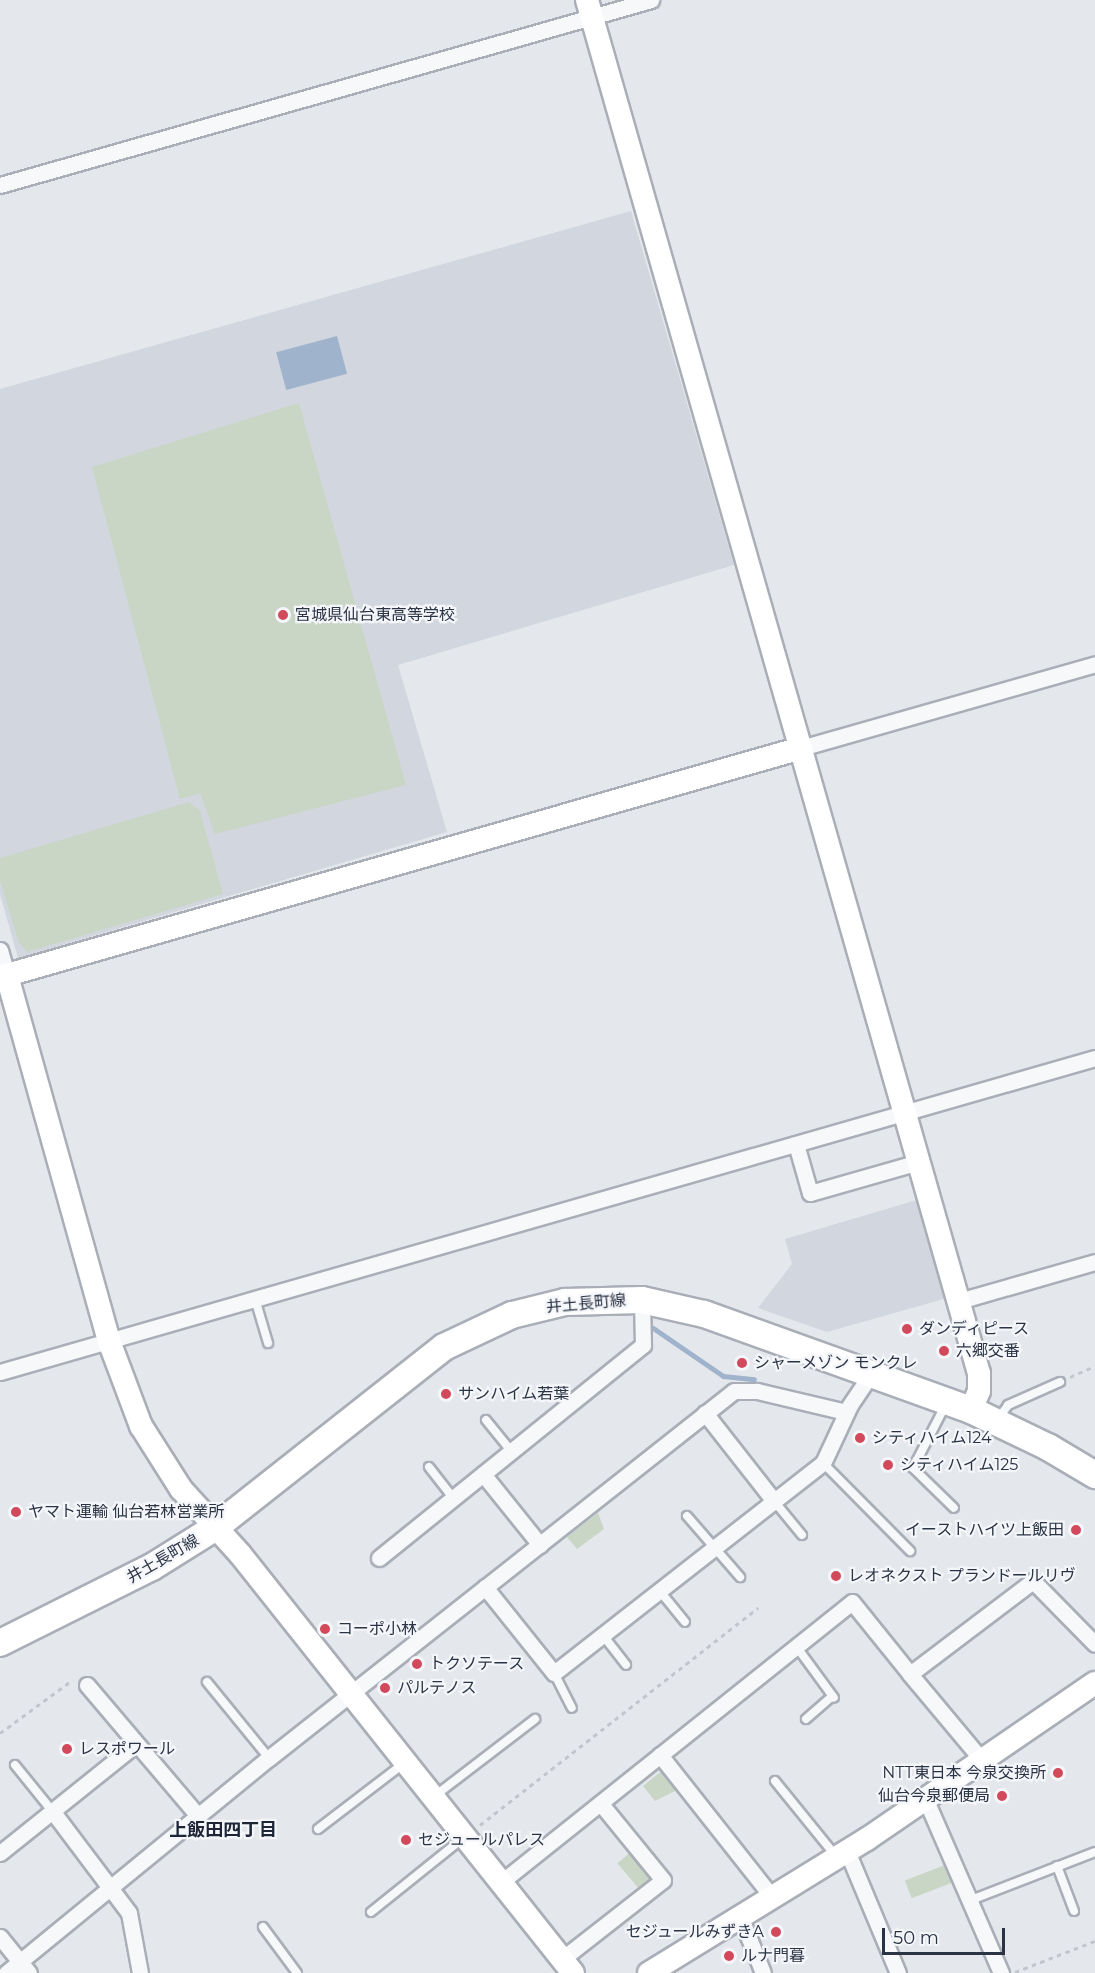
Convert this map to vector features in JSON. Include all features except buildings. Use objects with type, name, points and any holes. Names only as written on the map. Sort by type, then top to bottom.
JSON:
[{"type":"main road","name":"井土長町線","points":[[0,1643],[152,1567],[216,1527],[444,1347],[468,1333],[512,1315],[565,1302],[642,1300],[704,1314],[872,1372],[959,1406],[996,1422],[1095,1475]]},
{"type":"street","points":[[0,185],[590,9],[651,0]]},
{"type":"street","points":[[590,9],[979,1373],[979,1391],[959,1406]]},
{"type":"street","points":[[3,976],[1095,664]]},
{"type":"street","points":[[0,950],[3,976],[109,1341],[145,1433],[181,1489],[216,1527],[568,1966],[663,1880],[601,1804]]},
{"type":"street","points":[[0,1372],[1095,1058]]},
{"type":"street","points":[[796,1144],[810,1193],[919,1162]]},
{"type":"street","points":[[958,1300],[1095,1262]]},
{"type":"street","points":[[379,1558],[643,1345],[642,1300]]},
{"type":"street","points":[[485,1587],[554,1672],[824,1462],[846,1412],[872,1372]]},
{"type":"street","points":[[6,1973],[25,1967],[112,1887],[268,1758],[734,1391],[757,1391],[846,1412]]},
{"type":"street","points":[[705,1413],[774,1500]]},
{"type":"street","points":[[483,1474],[540,1545]]},
{"type":"street","points":[[910,1674],[1033,1581],[1095,1644]]},
{"type":"street","points":[[500,1883],[852,1602],[981,1759]]},
{"type":"street","points":[[87,1685],[198,1816]]},
{"type":"street","points":[[662,1969],[740,1916],[842,1854],[981,1759],[1094,1687]]},
{"type":"street","points":[[0,1854],[136,1744]]},
{"type":"street","points":[[660,1755],[772,1897]]},
{"type":"street","points":[[925,1798],[1001,1973]]},
{"type":"street","points":[[53,1812],[112,1887],[129,1913],[140,1973]]},
{"type":"street","points":[[842,1854],[898,1973]]},
{"type":"street","points":[[740,1916],[763,1973]]},
{"type":"street","points":[[0,1937],[25,1967]]},
{"type":"lane","points":[[255,1299],[268,1343]]},
{"type":"lane","points":[[996,1422],[1008,1405],[1060,1382]]},
{"type":"lane","points":[[954,1508],[913,1468],[959,1406]]},
{"type":"lane","points":[[486,1420],[511,1451]]},
{"type":"lane","points":[[824,1462],[910,1551]]},
{"type":"lane","points":[[429,1467],[453,1498]]},
{"type":"lane","points":[[774,1500],[802,1535]]},
{"type":"lane","points":[[687,1516],[740,1577]]},
{"type":"lane","points":[[659,1590],[685,1622]]},
{"type":"lane","points":[[602,1634],[626,1665]]},
{"type":"lane","points":[[796,1646],[833,1697],[806,1719]]},
{"type":"lane","points":[[554,1672],[572,1708]]},
{"type":"lane","points":[[207,1682],[268,1758]]},
{"type":"lane","points":[[433,1798],[535,1719]]},
{"type":"lane","points":[[318,1830],[405,1762]]},
{"type":"lane","points":[[15,1765],[53,1812]]},
{"type":"lane","points":[[776,1781],[842,1854]]},
{"type":"lane","points":[[371,1912],[464,1837]]},
{"type":"lane","points":[[971,1900],[1095,1852]]},
{"type":"lane","points":[[1057,1866],[1074,1911]]},
{"type":"lane","points":[[263,1928],[297,1973]]},
{"type":"path","points":[[1060,1382],[1095,1366]]},
{"type":"path","points":[[464,1837],[758,1608]]},
{"type":"path","points":[[0,1733],[73,1680],[87,1685]]},
{"type":"path","points":[[1014,1973],[1095,1941]]},
{"type":"shaded area","name":"宮城県仙台東高等学校","points":[[631,211],[734,565],[398,665],[447,832],[18,958],[0,894],[0,389]]},
{"type":"shaded area","points":[[917,1200],[944,1299],[827,1332],[758,1308],[792,1264],[785,1239]]},
{"type":"green space","points":[[299,403],[406,785],[215,834],[200,793],[180,799],[92,467]]},
{"type":"green space","points":[[189,802],[200,811],[223,894],[27,952],[19,943],[0,880],[0,858]]},
{"type":"green space","points":[[598,1513],[604,1529],[577,1549],[567,1537]]},
{"type":"green space","points":[[663,1770],[679,1789],[655,1801],[643,1786]]},
{"type":"green space","points":[[632,1851],[656,1880],[642,1892],[617,1863]]},
{"type":"green space","points":[[945,1865],[952,1883],[912,1898],[905,1880]]},
{"type":"water","points":[[337,336],[347,374],[286,390],[276,352]]},
{"type":"waterway","points":[[653,1328],[723,1376],[754,1379]]},
{"type":"place","name":"宮城県仙台東高等学校","points":[[283,615]]},
{"type":"place","name":"ダンディピース","points":[[907,1329]]},
{"type":"place","name":"六郷交番","points":[[944,1351]]},
{"type":"place","name":"シャーメゾン モンクレ","points":[[742,1363]]},
{"type":"place","name":"サンハイム若葉","points":[[446,1394]]},
{"type":"place","name":"シティハイム124","points":[[860,1438]]},
{"type":"place","name":"シティハイム125","points":[[888,1465]]},
{"type":"place","name":"ヤマト運輸 仙台若林営業所","points":[[16,1512]]},
{"type":"place","name":"イーストハイツ上飯田","points":[[1076,1530]]},
{"type":"place","name":"レオネクスト プランドールリヴ","points":[[836,1576]]},
{"type":"place","name":"コーポ小林","points":[[325,1629]]},
{"type":"place","name":"トクソテース","points":[[417,1664]]},
{"type":"place","name":"パルテノス","points":[[385,1688]]},
{"type":"place","name":"レスポワール","points":[[67,1749]]},
{"type":"place","name":"NTT東日本 今泉交換所","points":[[1058,1773]]},
{"type":"place","name":"仙台今泉郵便局","points":[[1002,1796]]},
{"type":"place","name":"セジュールパレス","points":[[406,1840]]},
{"type":"place","name":"セジュールみずきA","points":[[776,1932]]},
{"type":"place","name":"ルナ門暮","points":[[729,1956]]},
{"type":"district","name":"上飯田四丁目","points":[[223,1830]]}]
